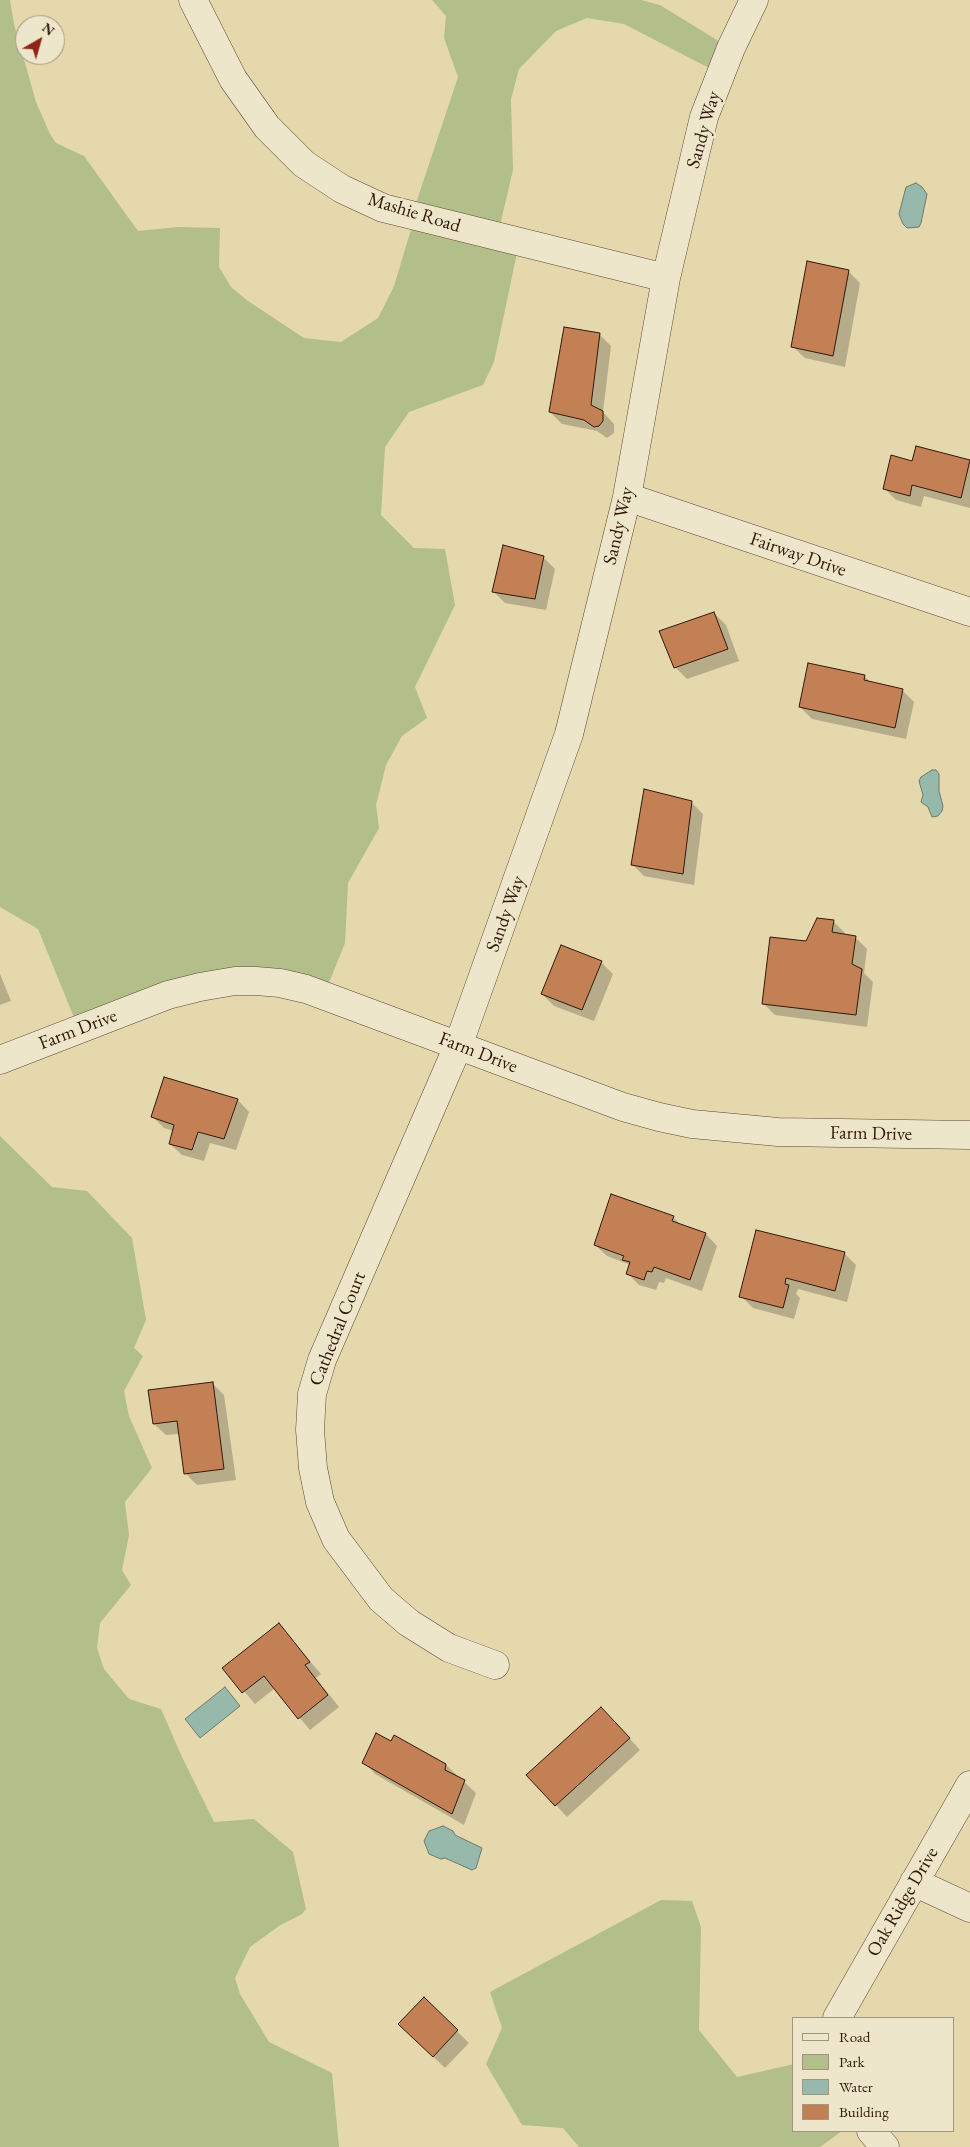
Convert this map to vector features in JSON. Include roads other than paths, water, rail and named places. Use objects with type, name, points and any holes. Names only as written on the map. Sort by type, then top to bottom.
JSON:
[{"type":"street","name":"Mashie Road","points":[[193,0],[233,79],[267,127],[304,164],[342,189],[383,208],[666,278]]},
{"type":"street","name":"Sandy Way","points":[[458,1046],[569,734],[627,497],[666,278],[704,117],[731,48],[754,0]]},
{"type":"street","name":"Fairway Drive","points":[[627,497],[970,612]]},
{"type":"street","name":"Farm Drive","points":[[0,1060],[168,995],[235,981],[280,983],[306,989],[622,1107],[692,1124],[778,1132],[970,1135]]},
{"type":"street","name":"Cathedral Court","points":[[458,1046],[322,1360],[312,1394],[310,1430],[313,1468],[320,1502],[336,1540],[357,1570],[381,1599],[409,1623],[449,1648],[494,1665]]},
{"type":"street","name":"Oak Ridge Drive","points":[[838,2017],[970,1785]]},
{"type":"street","points":[[914,1882],[970,1908]]},
{"type":"street","points":[[872,2132],[885,2147]]},
{"type":"water","points":[[916,183],[927,194],[919,227],[907,228],[899,214],[906,187]]},
{"type":"water","points":[[932,770],[936,770],[939,774],[939,791],[943,806],[938,816],[932,817],[928,807],[921,802],[923,795],[919,781],[921,777]]},
{"type":"water","points":[[225,1687],[240,1706],[200,1738],[185,1719]]},
{"type":"water","points":[[443,1826],[453,1831],[455,1835],[482,1848],[476,1868],[472,1870],[445,1858],[441,1859],[429,1854],[424,1841],[429,1831]]}]
